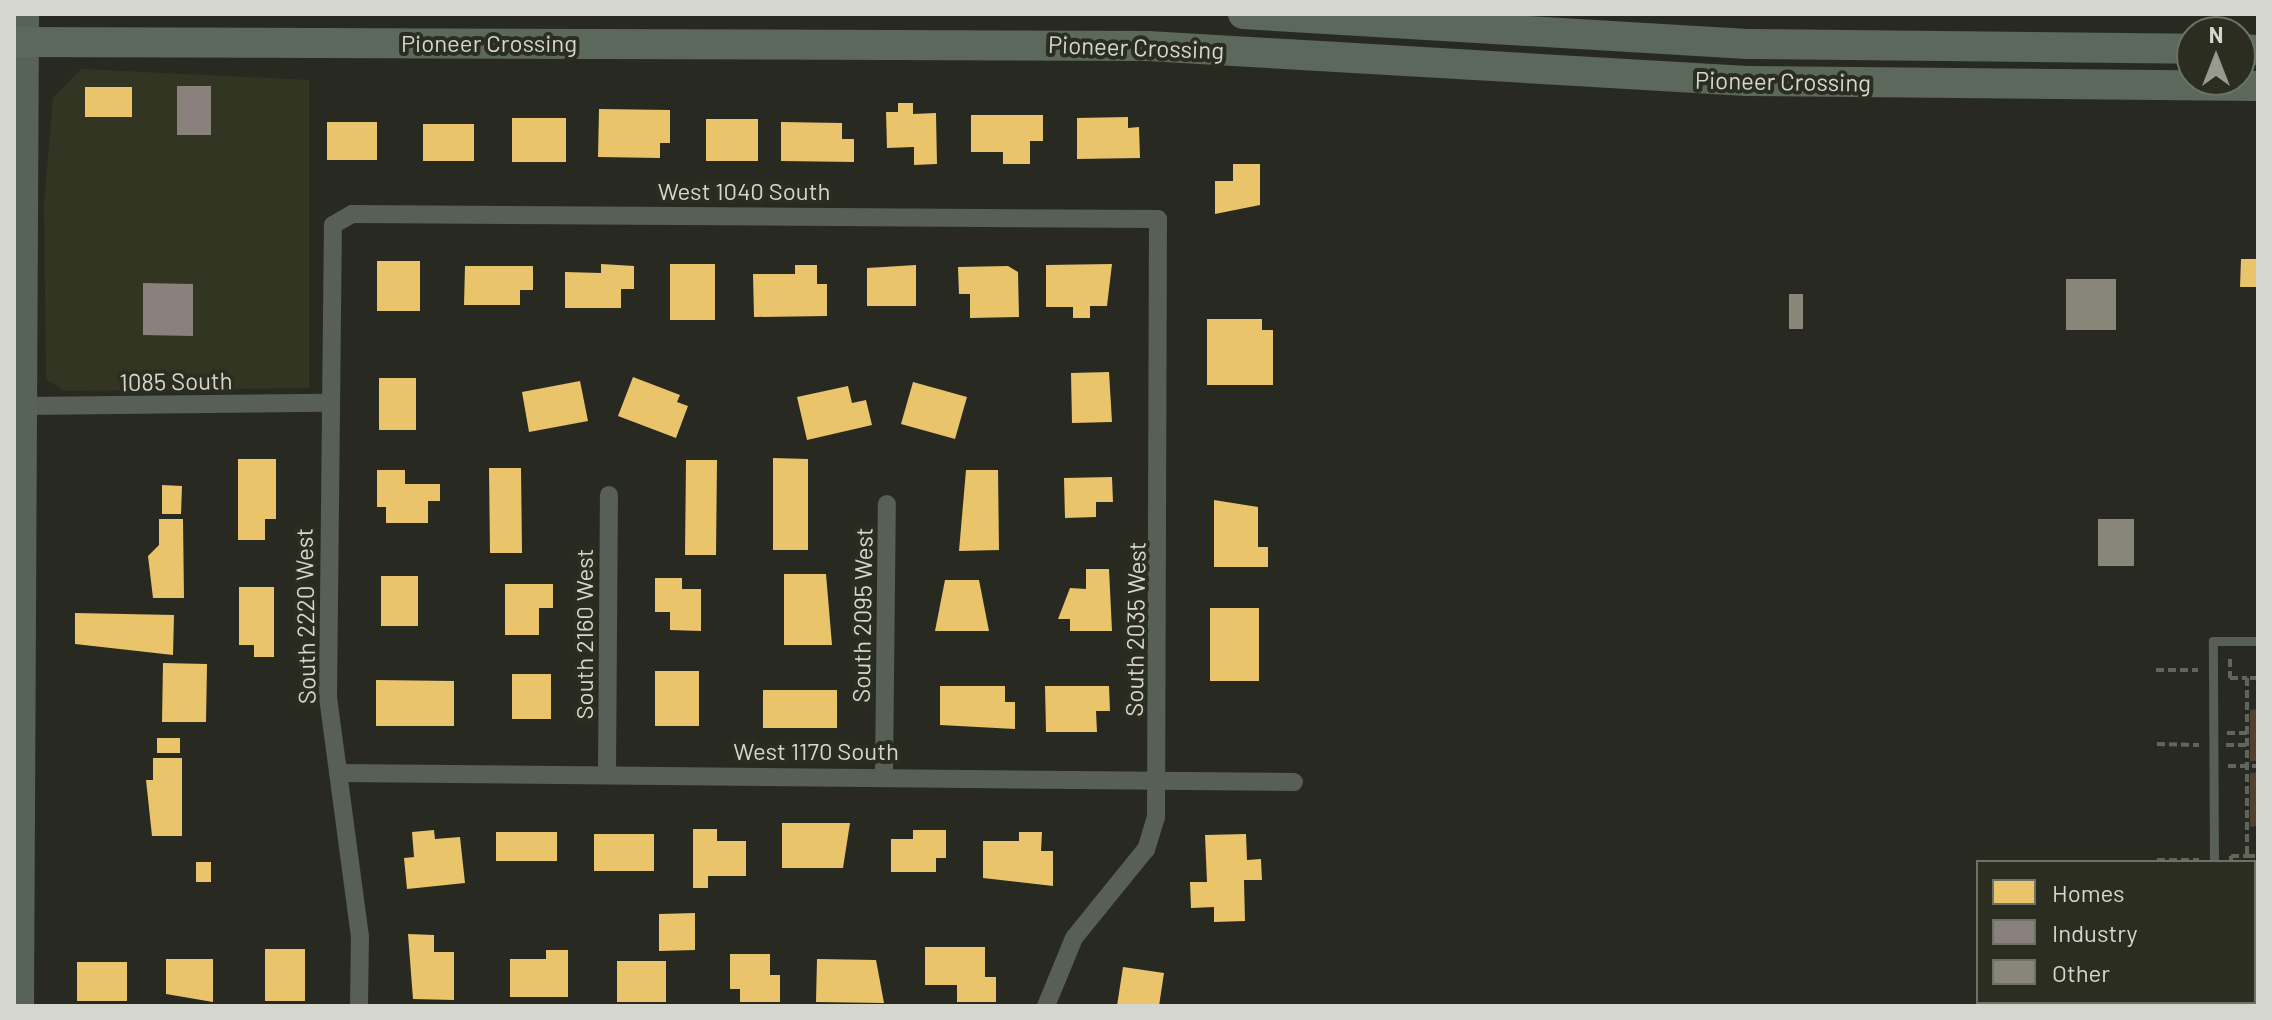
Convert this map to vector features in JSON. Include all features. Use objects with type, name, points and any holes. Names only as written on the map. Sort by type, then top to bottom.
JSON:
[{"type":"highway","name":"Pioneer Crossing","points":[[1243,14],[1747,44],[2176,49]]},
{"type":"highway","name":"Pioneer Crossing","points":[[22,33],[1119,45],[1747,81],[2258,86]]},
{"type":"main road","points":[[21,1006],[19,580],[24,406],[19,299],[22,33]]},
{"type":"street","name":"West 1040 South","points":[[333,225],[352,214],[1158,219]]},
{"type":"street","name":"South 2035 West","points":[[1046,1006],[1074,938],[1146,849],[1158,779],[1158,219]]},
{"type":"street","name":"South 2220 West","points":[[333,225],[328,403],[328,697],[360,937],[359,1006]]},
{"type":"street","name":"1085 South","points":[[24,406],[328,403]]},
{"type":"street","name":"South 2160 West","points":[[607,774],[609,495]]},
{"type":"street","name":"South 2095 West","points":[[884,775],[887,504]]},
{"type":"street","name":"West 1170 South","points":[[338,773],[884,775],[1294,782]]},
{"type":"lane","points":[[2214,860],[2213,641],[2258,641]]},
{"type":"path","points":[[2230,659],[2230,678],[2258,678]]},
{"type":"path","points":[[2156,670],[2199,670]]},
{"type":"path","points":[[2247,678],[2247,856]]},
{"type":"path","points":[[2227,733],[2247,733]]},
{"type":"path","points":[[2157,744],[2199,745]]},
{"type":"path","points":[[2226,745],[2247,745]]},
{"type":"path","points":[[2227,766],[2258,766]]},
{"type":"path","points":[[2236,860],[2258,856]]},
{"type":"path","points":[[2157,860],[2200,860]]},
{"type":"shaded area","points":[[81,69],[309,80],[309,388],[64,391],[46,379],[44,206],[53,98]]},
{"type":"shaded area","points":[[2258,709],[2258,761],[2250,761],[2250,710]]},
{"type":"shaded area","points":[[2258,772],[2258,826],[2250,827],[2250,773]]},
{"type":"shaded area","points":[[2256,998],[2258,1006],[2208,1006],[2256,1004]]},
{"type":"building: Homes","points":[[85,87],[132,87],[132,117],[85,117]]},
{"type":"building: Homes","points":[[898,103],[913,103],[913,114],[936,113],[937,164],[914,165],[914,147],[887,148],[886,112],[898,112]]},
{"type":"building: Homes","points":[[599,109],[670,110],[670,143],[660,143],[660,158],[598,157]]},
{"type":"building: Homes","points":[[971,115],[1043,115],[1043,141],[1030,141],[1030,164],[1003,164],[1003,152],[971,152]]},
{"type":"building: Homes","points":[[1128,117],[1128,128],[1139,127],[1140,158],[1077,159],[1077,118]]},
{"type":"building: Homes","points":[[512,118],[566,118],[566,162],[512,162]]},
{"type":"building: Homes","points":[[706,119],[758,119],[758,161],[706,161]]},
{"type":"building: Homes","points":[[327,122],[377,122],[377,160],[327,160]]},
{"type":"building: Homes","points":[[781,122],[842,123],[842,139],[854,139],[854,162],[781,161]]},
{"type":"building: Homes","points":[[423,124],[474,124],[474,161],[423,161]]},
{"type":"building: Homes","points":[[1233,164],[1260,164],[1260,205],[1215,214],[1215,181],[1233,181]]},
{"type":"building: Homes","points":[[2241,259],[2258,259],[2258,287],[2240,287]]},
{"type":"building: Homes","points":[[377,261],[420,261],[420,311],[377,311]]},
{"type":"building: Homes","points":[[601,264],[634,266],[634,289],[621,289],[621,308],[565,308],[565,272],[601,273]]},
{"type":"building: Homes","points":[[670,264],[715,264],[715,320],[670,320]]},
{"type":"building: Homes","points":[[1112,264],[1107,306],[1090,306],[1090,318],[1073,318],[1073,307],[1046,307],[1046,265]]},
{"type":"building: Homes","points":[[795,265],[817,265],[817,284],[827,284],[827,316],[754,317],[753,274],[795,274]]},
{"type":"building: Homes","points":[[916,265],[916,306],[867,306],[867,268]]},
{"type":"building: Homes","points":[[465,266],[533,266],[533,290],[520,290],[520,305],[464,305]]},
{"type":"building: Homes","points":[[1008,266],[1018,272],[1019,317],[970,318],[970,294],[959,294],[958,267]]},
{"type":"building: Homes","points":[[1207,319],[1262,319],[1262,330],[1273,330],[1273,385],[1207,385]]},
{"type":"building: Homes","points":[[1109,372],[1112,422],[1072,423],[1071,373]]},
{"type":"building: Homes","points":[[633,377],[680,395],[677,402],[688,406],[676,438],[618,416]]},
{"type":"building: Homes","points":[[379,378],[416,378],[416,430],[379,430]]},
{"type":"building: Homes","points":[[580,381],[588,421],[529,432],[522,392]]},
{"type":"building: Homes","points":[[913,382],[967,397],[955,439],[901,424]]},
{"type":"building: Homes","points":[[848,386],[852,403],[866,400],[872,425],[807,440],[797,397]]},
{"type":"building: Homes","points":[[773,458],[808,459],[808,550],[773,550]]},
{"type":"building: Homes","points":[[238,459],[276,459],[276,519],[265,519],[265,540],[238,540]]},
{"type":"building: Homes","points":[[686,460],[717,460],[716,555],[685,555]]},
{"type":"building: Homes","points":[[489,468],[521,468],[522,553],[490,553]]},
{"type":"building: Homes","points":[[377,470],[405,470],[405,484],[440,484],[440,501],[428,501],[428,523],[386,523],[386,507],[377,507]]},
{"type":"building: Homes","points":[[966,470],[998,470],[999,550],[959,551]]},
{"type":"building: Homes","points":[[1112,477],[1113,502],[1096,502],[1096,517],[1065,518],[1064,478]]},
{"type":"building: Homes","points":[[162,485],[182,486],[181,514],[162,514]]},
{"type":"building: Homes","points":[[1214,500],[1258,507],[1258,547],[1268,547],[1268,567],[1214,567]]},
{"type":"building: Homes","points":[[159,519],[183,519],[184,598],[153,598],[148,556],[159,545]]},
{"type":"building: Homes","points":[[1086,569],[1109,569],[1112,631],[1070,631],[1070,619],[1058,619],[1070,588],[1086,589]]},
{"type":"building: Homes","points":[[784,574],[826,574],[832,645],[784,645]]},
{"type":"building: Homes","points":[[381,576],[418,576],[418,626],[381,626]]},
{"type":"building: Homes","points":[[655,578],[682,578],[682,589],[701,589],[701,631],[670,630],[670,612],[655,612]]},
{"type":"building: Homes","points":[[945,580],[979,580],[989,631],[935,631]]},
{"type":"building: Homes","points":[[505,584],[553,584],[553,608],[539,608],[539,635],[505,635]]},
{"type":"building: Homes","points":[[239,587],[274,587],[274,657],[254,657],[254,645],[239,645]]},
{"type":"building: Homes","points":[[1210,608],[1259,608],[1259,681],[1210,681]]},
{"type":"building: Homes","points":[[75,613],[174,615],[173,655],[75,644]]},
{"type":"building: Homes","points":[[163,663],[207,664],[206,722],[162,722]]},
{"type":"building: Homes","points":[[655,671],[699,671],[699,726],[655,726]]},
{"type":"building: Homes","points":[[512,674],[551,674],[551,719],[512,719]]},
{"type":"building: Homes","points":[[376,680],[454,681],[454,726],[376,726]]},
{"type":"building: Homes","points":[[940,686],[1005,686],[1005,702],[1015,702],[1015,729],[940,725]]},
{"type":"building: Homes","points":[[1045,686],[1109,686],[1110,711],[1096,711],[1097,732],[1046,732]]},
{"type":"building: Homes","points":[[763,690],[837,690],[837,728],[763,728]]},
{"type":"building: Homes","points":[[157,738],[180,738],[180,753],[157,753]]},
{"type":"building: Homes","points":[[153,758],[182,758],[182,836],[152,836],[146,780],[153,780]]},
{"type":"building: Homes","points":[[782,823],[850,823],[843,868],[782,868]]},
{"type":"building: Homes","points":[[693,829],[717,829],[717,841],[746,841],[746,876],[708,876],[708,888],[693,888]]},
{"type":"building: Homes","points":[[434,830],[435,839],[460,837],[465,883],[407,889],[404,858],[414,857],[412,832]]},
{"type":"building: Homes","points":[[913,830],[946,830],[946,858],[936,858],[936,872],[891,872],[891,839],[913,839]]},
{"type":"building: Homes","points":[[496,832],[557,832],[557,861],[496,861]]},
{"type":"building: Homes","points":[[1019,832],[1042,832],[1041,851],[1053,851],[1053,886],[983,878],[983,841],[1019,841]]},
{"type":"building: Homes","points":[[594,834],[654,834],[654,871],[594,871]]},
{"type":"building: Homes","points":[[1246,834],[1247,860],[1261,859],[1262,880],[1244,880],[1245,921],[1214,922],[1214,907],[1191,908],[1190,882],[1207,882],[1205,835]]},
{"type":"building: Homes","points":[[196,862],[211,862],[211,882],[196,882]]},
{"type":"building: Homes","points":[[695,913],[695,950],[659,951],[659,914]]},
{"type":"building: Homes","points":[[408,934],[434,935],[434,952],[454,952],[454,1000],[413,999]]},
{"type":"building: Homes","points":[[925,947],[985,947],[985,977],[996,977],[996,1002],[957,1002],[957,985],[925,985]]},
{"type":"building: Homes","points":[[265,949],[305,949],[305,1001],[265,1001]]},
{"type":"building: Homes","points":[[546,950],[568,950],[568,997],[510,997],[510,959],[546,959]]},
{"type":"building: Homes","points":[[730,954],[770,954],[770,975],[780,975],[780,1002],[740,1002],[740,989],[730,989]]},
{"type":"building: Homes","points":[[166,959],[213,959],[213,1002],[166,994]]},
{"type":"building: Homes","points":[[817,959],[876,960],[884,1003],[816,1002]]},
{"type":"building: Homes","points":[[617,961],[666,961],[666,1002],[617,1002]]},
{"type":"building: Homes","points":[[77,962],[127,962],[127,1001],[77,1001]]},
{"type":"building: Homes","points":[[1123,967],[1164,973],[1159,1006],[1117,1006]]},
{"type":"building: Industry","points":[[177,86],[211,86],[211,135],[177,135]]},
{"type":"building: Industry","points":[[143,283],[193,284],[193,336],[143,335]]},
{"type":"building: Other","points":[[2066,279],[2116,279],[2116,330],[2066,330]]},
{"type":"building: Other","points":[[1789,294],[1803,294],[1803,329],[1789,329]]},
{"type":"building: Other","points":[[2098,519],[2134,519],[2134,566],[2098,566]]}]
